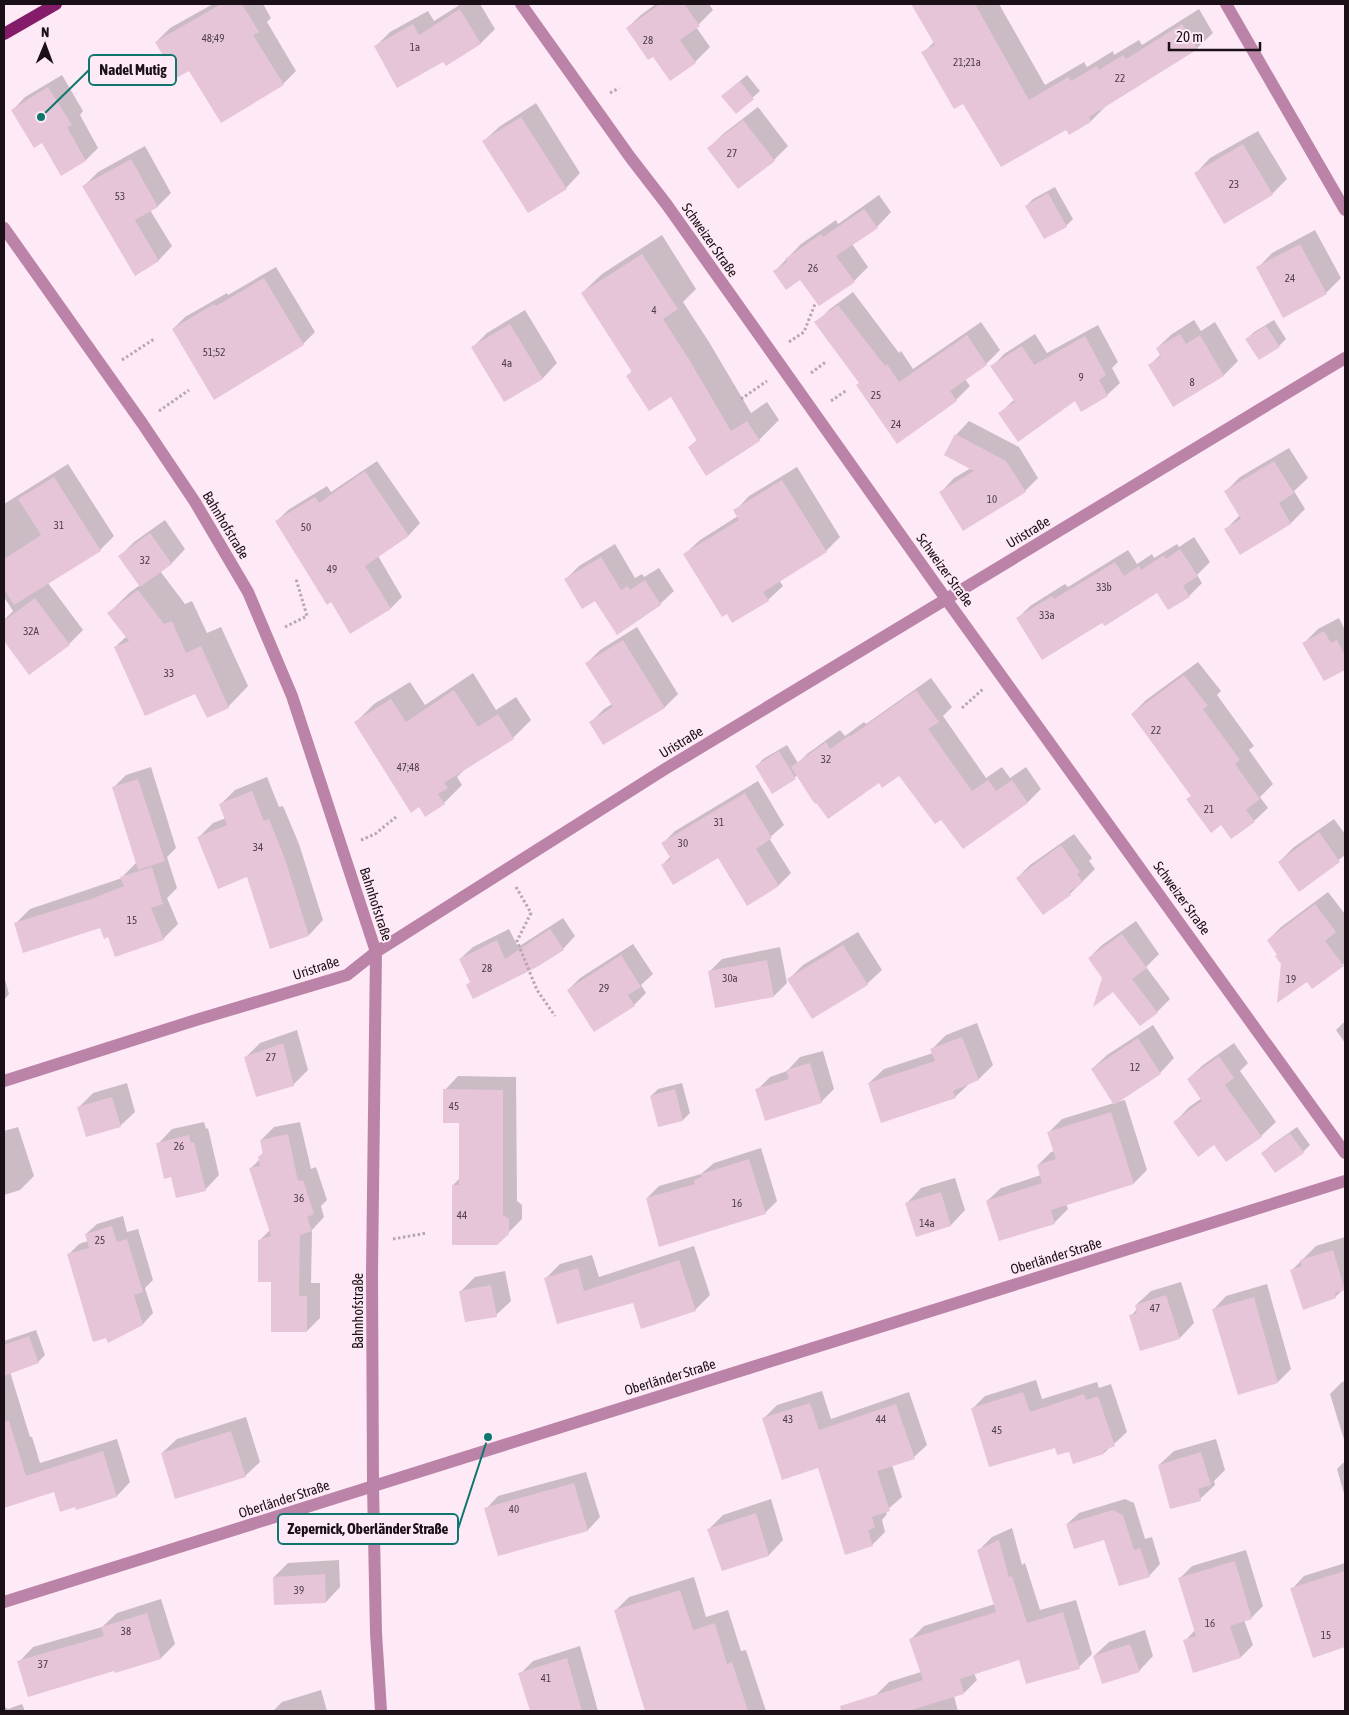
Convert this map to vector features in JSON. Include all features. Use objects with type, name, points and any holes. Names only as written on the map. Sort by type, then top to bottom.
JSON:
[{"type":"main road","points":[[4,34],[56,4]]},
{"type":"street","name":"Schweizer Straße","points":[[521,4],[1345,1153]]},
{"type":"street","points":[[1226,4],[1345,210]]},
{"type":"street","name":"Bahnhofstraße","points":[[4,228],[142,423],[195,502],[248,592],[292,696],[376,952],[373,1486],[376,1634],[381,1711]]},
{"type":"street","name":"Uristraße","points":[[4,1081],[196,1020],[347,975],[376,952],[665,769],[1345,358]]},
{"type":"street","name":"Oberländer Straße","points":[[4,1602],[1345,1181]]},
{"type":"path","points":[[772,353],[804,332],[815,304]]},
{"type":"path","points":[[105,371],[154,339]]},
{"type":"path","points":[[741,399],[784,370]]},
{"type":"path","points":[[142,423],[189,390]]},
{"type":"path","points":[[266,636],[307,616],[296,579]]},
{"type":"path","points":[[962,708],[1000,674]]},
{"type":"path","points":[[342,848],[375,834],[396,816]]},
{"type":"path","points":[[506,870],[531,913],[517,941],[537,990],[555,1016]]},
{"type":"path","points":[[373,1242],[427,1233]]},
{"type":"building","points":[[221,4],[242,4],[259,32],[253,35],[284,85],[221,123],[189,71],[176,78],[155,42]]},
{"type":"building","points":[[660,4],[684,4],[700,26],[680,40],[696,63],[670,81],[653,57],[648,60],[626,28]]},
{"type":"building","points":[[911,4],[975,4],[1029,100],[1068,77],[1071,81],[1097,66],[1099,70],[1123,55],[1126,59],[1182,24],[1198,49],[1089,117],[1091,122],[1069,135],[1066,130],[1001,167],[963,104],[954,109],[921,52],[935,45]]},
{"type":"building","points":[[460,9],[481,44],[446,66],[443,62],[397,88],[374,46],[413,24],[419,35]]},
{"type":"building","points":[[740,81],[754,99],[736,114],[721,96]]},
{"type":"building","points":[[48,87],[72,125],[67,127],[86,161],[61,176],[42,143],[34,148],[11,110]]},
{"type":"building","points":[[521,117],[567,189],[528,213],[482,141]]},
{"type":"building","points":[[743,120],[775,161],[738,189],[707,148]]},
{"type":"building","points":[[1243,144],[1273,195],[1224,224],[1194,173]]},
{"type":"building","points":[[131,159],[158,207],[135,220],[159,261],[135,276],[82,186]]},
{"type":"building","points":[[1048,193],[1067,227],[1044,239],[1025,206]]},
{"type":"building","points":[[864,209],[878,228],[836,256],[855,282],[819,306],[800,280],[786,290],[773,271],[787,262],[785,259],[821,234],[823,237]]},
{"type":"building","points":[[1300,244],[1327,294],[1283,318],[1256,267]]},
{"type":"building","points":[[642,254],[678,309],[663,319],[731,431],[747,421],[760,441],[706,476],[688,447],[697,441],[671,397],[649,411],[626,376],[632,372],[581,293]]},
{"type":"building","points":[[264,278],[304,345],[214,400],[172,329],[214,304],[216,306]]},
{"type":"building","points":[[838,305],[885,366],[887,364],[899,382],[967,335],[987,365],[950,391],[957,401],[897,444],[856,385],[859,383],[814,322]]},
{"type":"building","points":[[510,324],[543,379],[504,402],[471,347]]},
{"type":"building","points":[[1266,326],[1280,347],[1259,360],[1245,339]]},
{"type":"building","points":[[1180,334],[1186,344],[1200,335],[1224,376],[1173,407],[1148,365],[1161,357],[1156,348]]},
{"type":"building","points":[[1085,336],[1106,375],[1099,380],[1108,396],[1081,412],[1075,401],[1018,442],[998,413],[1015,402],[990,366],[1022,346],[1034,365]]},
{"type":"building","points":[[955,434],[1006,461],[1026,492],[963,531],[939,492],[974,471],[944,455]]},
{"type":"building","points":[[1274,461],[1294,493],[1279,503],[1291,524],[1240,555],[1224,529],[1241,519],[1224,491]]},
{"type":"building","points":[[365,471],[409,536],[365,566],[391,609],[350,634],[331,602],[327,605],[275,521],[315,497],[319,503]]},
{"type":"building","points":[[54,477],[101,551],[14,605],[4,589],[4,559],[41,535],[18,499]]},
{"type":"building","points":[[782,480],[827,552],[763,592],[769,601],[732,623],[727,614],[722,617],[683,554],[739,520],[733,510]]},
{"type":"building","points":[[150,533],[172,564],[140,587],[118,556]]},
{"type":"building","points":[[1180,549],[1198,576],[1183,586],[1190,597],[1168,610],[1157,593],[1105,626],[1102,623],[1042,660],[1016,618],[1052,596],[1054,599],[1115,562],[1124,576],[1139,566],[1141,570],[1164,555],[1166,559]]},
{"type":"building","points":[[601,557],[621,590],[628,586],[630,590],[645,580],[661,605],[617,635],[595,601],[582,609],[564,579]]},
{"type":"building","points":[[138,590],[164,624],[172,621],[186,653],[201,646],[229,708],[207,718],[195,694],[145,716],[114,647],[129,641],[107,613]]},
{"type":"building","points":[[35,598],[70,645],[29,675],[4,641],[4,621]]},
{"type":"building","points":[[1324,631],[1331,643],[1337,640],[1345,655],[1345,670],[1324,681],[1302,643]]},
{"type":"building","points":[[623,640],[665,708],[603,745],[589,722],[613,707],[585,663]]},
{"type":"building","points":[[1184,675],[1208,706],[1203,709],[1240,760],[1235,764],[1260,799],[1246,810],[1255,822],[1231,839],[1221,825],[1211,833],[1186,799],[1191,796],[1131,714]]},
{"type":"building","points":[[454,690],[478,727],[498,714],[514,739],[444,783],[448,788],[438,794],[445,804],[425,817],[419,807],[411,813],[354,722],[391,699],[406,722]]},
{"type":"building","points":[[916,690],[939,722],[928,729],[972,791],[988,780],[996,791],[1012,780],[1028,803],[963,849],[941,820],[935,824],[899,776],[882,788],[879,783],[828,819],[817,804],[814,803],[791,767],[826,742],[830,749]]},
{"type":"building","points":[[779,751],[796,779],[772,794],[755,766]]},
{"type":"building","points":[[138,779],[165,861],[138,870],[112,787]]},
{"type":"building","points":[[252,791],[264,821],[269,819],[285,859],[309,936],[270,949],[247,877],[218,889],[197,837],[227,825],[219,804]]},
{"type":"building","points":[[745,793],[772,838],[756,849],[779,886],[747,906],[718,858],[673,885],[661,865],[671,859],[661,843]]},
{"type":"building","points":[[1319,832],[1340,862],[1299,892],[1278,862]]},
{"type":"building","points":[[1061,845],[1080,872],[1077,874],[1083,882],[1069,892],[1071,895],[1043,915],[1016,878]]},
{"type":"building","points":[[152,867],[163,904],[151,908],[164,940],[115,957],[108,937],[104,939],[100,928],[23,953],[14,923],[91,899],[124,886],[120,877]]},
{"type":"building","points":[[1315,904],[1336,932],[1325,941],[1344,966],[1312,989],[1307,982],[1277,1003],[1281,964],[1267,940]]},
{"type":"building","points":[[550,929],[564,950],[537,967],[473,999],[466,985],[470,982],[459,959],[497,940],[505,959]]},
{"type":"building","points":[[1122,934],[1147,968],[1132,979],[1158,1013],[1140,1026],[1113,992],[1093,1007],[1102,978],[1088,958]]},
{"type":"building","points":[[843,945],[868,985],[812,1019],[787,979]]},
{"type":"building","points":[[621,955],[641,987],[628,995],[635,1006],[594,1032],[567,990]]},
{"type":"building","points":[[767,960],[774,997],[715,1008],[708,971]]},
{"type":"building","points":[[962,1037],[979,1080],[953,1091],[956,1098],[881,1123],[868,1083],[935,1061],[930,1049]]},
{"type":"building","points":[[1138,1038],[1161,1074],[1114,1105],[1091,1069]]},
{"type":"building","points":[[283,1043],[294,1086],[256,1097],[244,1057]]},
{"type":"building","points":[[1219,1056],[1234,1078],[1225,1085],[1262,1137],[1226,1162],[1214,1145],[1198,1157],[1173,1122],[1202,1101],[1187,1079]]},
{"type":"building","points":[[810,1063],[822,1103],[765,1121],[755,1089],[789,1079],[786,1070]]},
{"type":"building","points":[[443,1089],[503,1090],[503,1215],[509,1219],[509,1234],[497,1245],[452,1245],[452,1185],[459,1185],[459,1123],[443,1123]]},
{"type":"building","points":[[675,1089],[683,1121],[658,1127],[650,1096]]},
{"type":"building","points":[[112,1097],[121,1127],[86,1137],[77,1107]]},
{"type":"building","points":[[1111,1112],[1134,1184],[1051,1210],[1055,1224],[999,1241],[986,1201],[1042,1183],[1037,1165],[1056,1159],[1047,1132]]},
{"type":"building","points":[[1290,1133],[1304,1153],[1275,1173],[1261,1153]]},
{"type":"building","points":[[288,1134],[298,1181],[303,1180],[314,1214],[307,1217],[312,1231],[300,1235],[299,1296],[307,1296],[307,1332],[271,1332],[271,1282],[258,1282],[258,1240],[271,1236],[249,1168],[260,1166],[258,1156],[263,1155],[260,1140]]},
{"type":"building","points":[[189,1135],[191,1143],[194,1142],[206,1191],[176,1198],[171,1177],[164,1179],[156,1143]]},
{"type":"building","points":[[749,1159],[766,1214],[659,1247],[646,1198],[695,1184],[694,1180],[702,1177],[701,1174]]},
{"type":"building","points":[[941,1192],[951,1226],[916,1237],[905,1203]]},
{"type":"building","points":[[112,1226],[117,1242],[127,1239],[143,1292],[134,1295],[143,1325],[108,1343],[106,1338],[93,1342],[67,1254],[89,1248],[85,1234]]},
{"type":"building","points":[[1333,1250],[1345,1290],[1335,1293],[1336,1298],[1303,1310],[1290,1270],[1302,1266],[1300,1260]]},
{"type":"building","points":[[679,1260],[696,1311],[641,1329],[633,1303],[557,1324],[544,1278],[578,1268],[584,1291]]},
{"type":"building","points":[[491,1285],[497,1317],[465,1322],[459,1291]]},
{"type":"building","points":[[1166,1295],[1180,1339],[1140,1351],[1129,1315],[1137,1313],[1135,1305]]},
{"type":"building","points":[[1254,1297],[1278,1383],[1238,1395],[1212,1309]]},
{"type":"building","points":[[29,1336],[39,1363],[4,1376],[4,1345]]},
{"type":"building","points":[[1023,1392],[1030,1412],[1084,1394],[1086,1400],[1098,1396],[1115,1446],[1103,1451],[1104,1454],[1073,1464],[1069,1452],[1057,1455],[1055,1448],[989,1467],[971,1408]]},
{"type":"building","points":[[810,1403],[819,1430],[896,1404],[915,1459],[877,1471],[890,1511],[872,1517],[875,1528],[868,1530],[873,1546],[845,1555],[818,1468],[782,1480],[762,1418]]},
{"type":"building","points":[[9,1421],[26,1476],[103,1451],[117,1497],[76,1510],[75,1507],[60,1512],[54,1492],[4,1508],[4,1422]]},
{"type":"building","points":[[231,1431],[246,1477],[175,1499],[161,1453]]},
{"type":"building","points":[[1201,1452],[1211,1485],[1198,1489],[1201,1501],[1170,1509],[1158,1465]]},
{"type":"building","points":[[574,1483],[588,1531],[498,1556],[484,1508]]},
{"type":"building","points":[[1113,1510],[1123,1515],[1134,1550],[1140,1548],[1150,1577],[1119,1586],[1104,1540],[1074,1549],[1066,1524]]},
{"type":"building","points":[[756,1513],[769,1556],[722,1571],[707,1529]]},
{"type":"building","points":[[999,1540],[1009,1577],[1012,1576],[1027,1623],[1063,1612],[1080,1669],[1026,1684],[1019,1660],[960,1679],[964,1694],[908,1711],[841,1711],[840,1706],[923,1680],[909,1639],[996,1612],[977,1550]]},
{"type":"building","points":[[1235,1561],[1252,1619],[1230,1626],[1241,1658],[1193,1673],[1183,1640],[1196,1636],[1178,1578]]},
{"type":"building","points":[[1345,1571],[1345,1647],[1313,1658],[1290,1588]]},
{"type":"building","points":[[325,1574],[326,1603],[274,1605],[273,1577]]},
{"type":"building","points":[[680,1590],[693,1630],[715,1623],[727,1664],[732,1662],[748,1711],[645,1711],[614,1610]]},
{"type":"building","points":[[147,1613],[161,1659],[28,1697],[17,1661],[104,1636],[101,1627]]},
{"type":"building","points":[[1130,1644],[1140,1672],[1102,1684],[1093,1656]]},
{"type":"building","points":[[567,1658],[582,1711],[530,1711],[518,1673]]},
{"type":"place","name":"Nadel Mutig","points":[[41,117]]},
{"type":"place","name":"Zepernick, Oberländer Straße","points":[[488,1437]]}]
